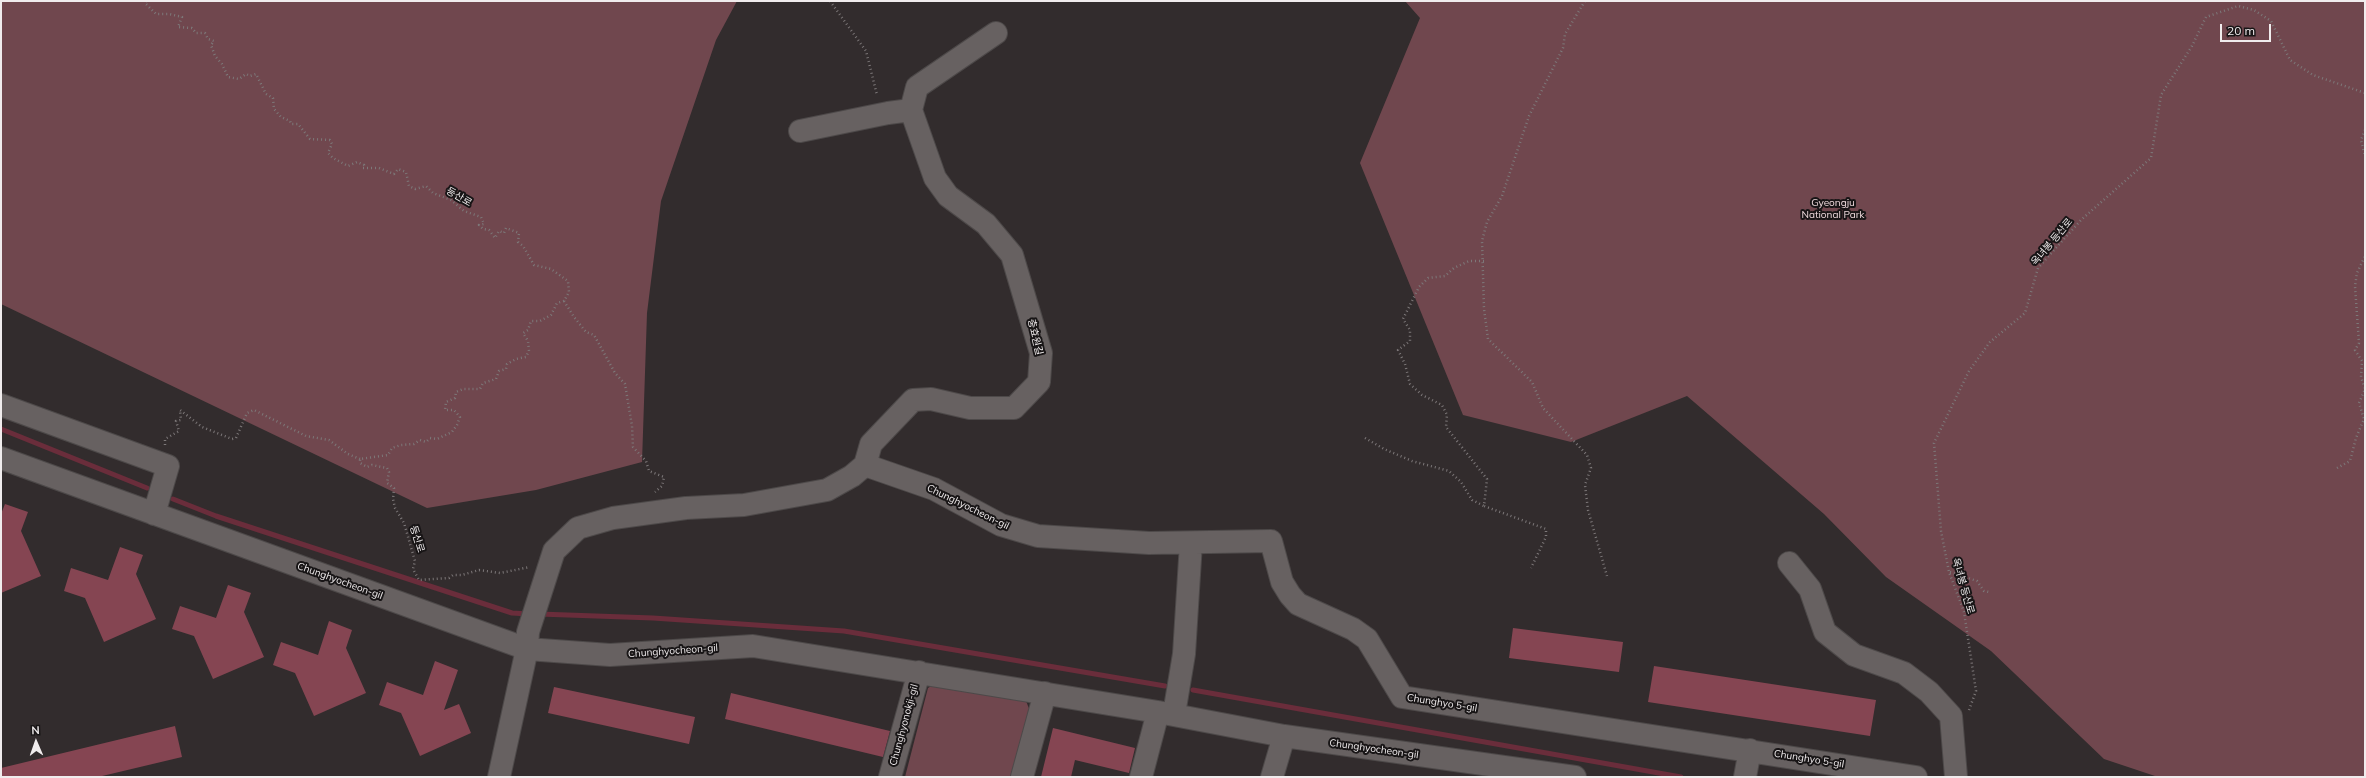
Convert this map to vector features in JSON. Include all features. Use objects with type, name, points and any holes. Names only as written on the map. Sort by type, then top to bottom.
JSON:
[{"type":"street","points":[[800,131],[901,111],[917,87],[996,33]]},
{"type":"street","name":"충효원길","points":[[865,465],[871,444],[913,400],[931,399],[970,408],[1014,408],[1039,382],[1041,353],[1012,255],[986,224],[948,196],[935,178],[901,111]]},
{"type":"street","points":[[1,405],[168,466],[154,514]]},
{"type":"street","name":"Chunghyocheon-gil","points":[[1,458],[527,649],[610,655],[753,646],[1166,713],[1284,736],[1575,777]]},
{"type":"street","points":[[499,777],[527,649],[528,632],[553,555],[578,528],[613,518],[686,508],[744,505],[827,490],[852,476],[865,465]]},
{"type":"street","name":"Chunghyocheon-gil","points":[[865,465],[934,489],[1001,526],[1038,536],[1077,540],[1191,543]]},
{"type":"street","name":"Chunghyo 5-gil","points":[[1191,543],[1272,542],[1282,582],[1290,595],[1298,604],[1353,629],[1367,639],[1402,697],[1916,777]]},
{"type":"street","points":[[1141,777],[1166,713],[1184,654],[1191,543]]},
{"type":"street","points":[[1789,563],[1810,589],[1826,632],[1854,655],[1904,673],[1929,692],[1951,716],[1956,777]]},
{"type":"street","name":"Chunghyonokji-gil","points":[[890,777],[919,672]]},
{"type":"street","points":[[1022,777],[1045,693]]},
{"type":"street","points":[[1272,777],[1284,736]]},
{"type":"street","points":[[1745,777],[1750,750]]},
{"type":"path","name":"등산로","points":[[146,1],[145,3],[156,14],[169,14],[182,17],[178,27],[192,28],[196,33],[205,33],[208,39],[214,41],[211,45],[215,56],[222,64],[228,77],[239,79],[246,74],[250,76],[256,74],[266,94],[273,98],[274,109],[280,117],[290,121],[291,124],[298,124],[304,128],[306,135],[310,139],[330,140],[332,144],[328,152],[333,158],[348,166],[357,162],[364,165],[363,168],[379,168],[394,174],[398,169],[406,172],[409,186],[415,189],[426,186],[433,193],[452,200],[464,211],[481,217],[484,224],[479,225],[483,229],[489,230],[495,238],[499,231],[504,233],[506,228],[519,234],[518,242],[524,246],[534,266],[551,269],[568,281],[569,292],[564,301]]},
{"type":"path","points":[[830,1],[866,51],[879,100],[901,111]]},
{"type":"path","points":[[1585,1],[1565,34],[1563,48],[1529,116],[1502,196],[1487,222],[1482,241],[1484,261],[1484,309],[1488,340],[1532,382],[1543,408],[1587,455],[1591,468],[1585,484],[1588,510],[1607,576]]},
{"type":"path","name":"옥녀봉 등산로","points":[[1951,716],[1969,710],[1976,691],[1964,612],[1949,572],[1941,531],[1934,443],[1948,410],[1969,371],[1990,342],[2025,313],[2038,268],[2081,220],[2151,158],[2161,95],[2192,46],[2206,17],[2224,9],[2238,6],[2254,10],[2271,21],[2290,60],[2313,75],[2365,93]]},
{"type":"path","points":[[2365,130],[2361,140],[2365,156]]},
{"type":"path","points":[[2337,468],[2350,461],[2356,438],[2364,419],[2359,403],[2365,388],[2361,377],[2362,361],[2355,350],[2359,343],[2355,286],[2357,273],[2365,256]]},
{"type":"path","points":[[1484,261],[1469,261],[1454,268],[1445,276],[1428,278],[1419,287],[1403,319],[1410,330],[1410,341],[1398,350],[1405,364],[1410,384],[1422,395],[1442,405],[1448,415],[1446,427],[1487,479],[1484,506]]},
{"type":"path","points":[[168,466],[169,458],[164,449],[165,439],[179,432],[176,421],[181,420],[180,410],[202,427],[232,439],[236,438],[247,412],[254,410],[300,433],[329,440],[348,454],[360,459],[388,455],[392,448],[401,445],[414,444],[420,440],[426,442],[430,438],[437,439],[452,432],[458,425],[460,417],[454,410],[445,410],[446,402],[455,398],[456,392],[463,389],[480,389],[483,383],[496,379],[499,372],[506,369],[507,364],[516,359],[526,357],[529,351],[528,341],[523,333],[528,330],[532,321],[540,321],[551,315],[557,303],[564,301],[574,318],[586,332],[594,335],[615,373],[625,384],[632,426],[633,447],[646,460],[649,471],[664,477],[662,486],[634,515]]},
{"type":"path","points":[[1365,438],[1384,449],[1412,461],[1449,471],[1461,482],[1472,500],[1484,506],[1546,529],[1546,537],[1531,568]]},
{"type":"path","name":"등산로","points":[[360,459],[360,463],[367,467],[372,465],[387,468],[389,472],[387,483],[394,488],[393,499],[395,508],[408,533],[416,560],[413,569],[419,580],[449,578],[453,575],[462,575],[479,570],[500,573],[532,567],[553,555]]},
{"type":"path","points":[[1949,572],[1977,581],[1984,590],[1989,592]]},
{"type":"green space","points":[[1,1],[737,1],[716,40],[661,201],[647,313],[642,462],[536,490],[427,508],[1,304]]},
{"type":"green space","name":"Gyeongju National Park","points":[[1405,1],[2365,1],[2365,777],[2158,777],[2104,759],[1991,651],[1886,577],[1824,514],[1687,396],[1571,442],[1463,415],[1360,163],[1420,18]]},
{"type":"green space","points":[[940,681],[1024,696],[1032,716],[1016,777],[905,777],[928,688]]},
{"type":"building","points":[[5,504],[28,512],[21,531],[41,576],[1,593],[1,514]]},
{"type":"building","points":[[120,547],[143,555],[136,574],[156,619],[104,642],[85,598],[64,591],[71,568],[108,580]]},
{"type":"building","points":[[228,585],[251,593],[244,612],[264,657],[213,679],[194,636],[172,629],[180,606],[216,618]]},
{"type":"building","points":[[329,621],[352,630],[346,648],[366,693],[314,716],[295,673],[273,665],[281,642],[318,655]]},
{"type":"building","points":[[1513,628],[1623,642],[1619,672],[1509,658]]},
{"type":"building","points":[[435,661],[458,670],[444,710],[459,704],[471,733],[420,756],[401,713],[379,705],[387,682],[423,695]]},
{"type":"building","points":[[1654,666],[1876,700],[1870,736],[1648,702]]},
{"type":"building","points":[[554,687],[695,717],[689,744],[548,713]]},
{"type":"building","points":[[731,693],[890,731],[883,757],[725,719]]},
{"type":"building","points":[[175,726],[182,757],[98,777],[1,777],[1,768]]},
{"type":"building","points":[[1053,728],[1135,748],[1129,773],[1075,760],[1071,777],[1041,777]]},
{"type":"waterway","points":[[1,429],[147,488]]},
{"type":"waterway","points":[[173,499],[216,516],[512,613],[529,614]]},
{"type":"waterway","points":[[539,614],[653,618],[844,631],[1165,686]]},
{"type":"waterway","points":[[1193,690],[1681,777]]}]
